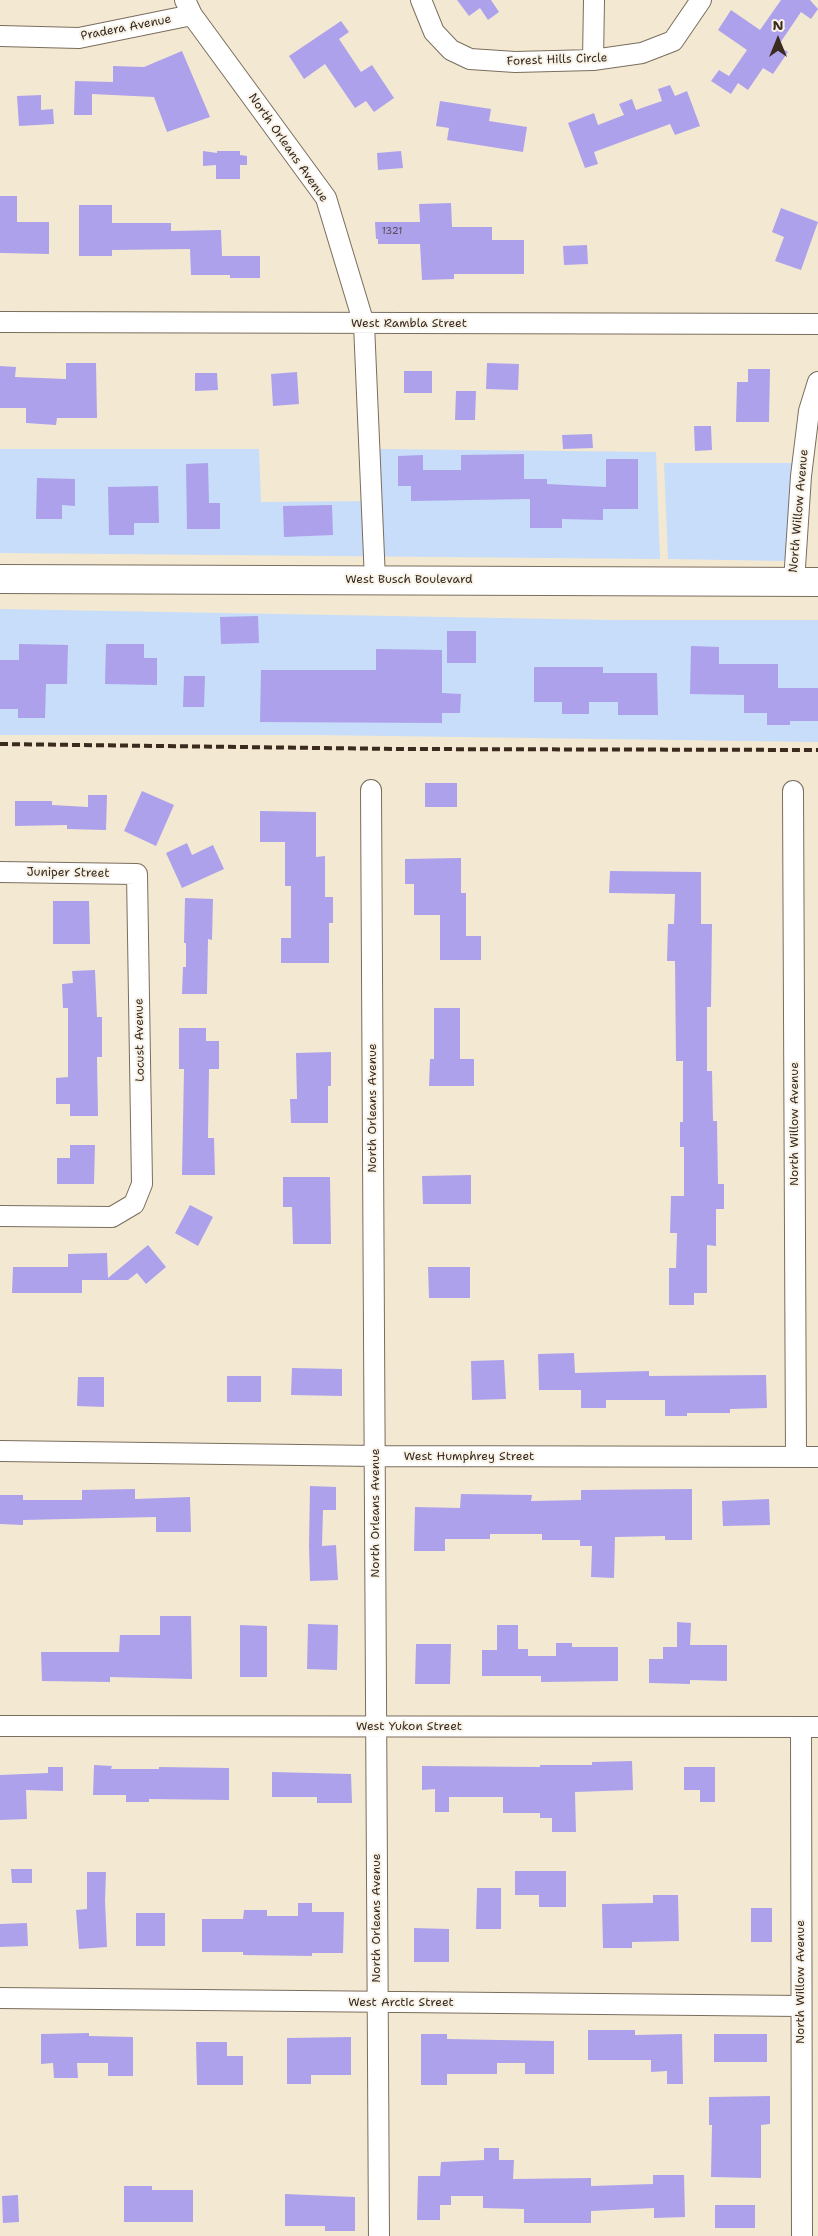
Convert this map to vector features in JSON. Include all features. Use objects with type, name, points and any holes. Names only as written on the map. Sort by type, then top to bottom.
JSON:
[{"type":"main road","name":"West Busch Boulevard","points":[[0,579],[806,582]]},
{"type":"street","name":"Forest Hills Circle","points":[[421,0],[434,32],[451,50],[470,59],[515,62],[593,60],[642,53],[673,41],[701,0]]},
{"type":"street","points":[[593,60],[594,0]]},
{"type":"street","name":"Pradera Avenue","points":[[0,36],[79,38],[189,8]]},
{"type":"street","name":"North Orleans Avenue","points":[[189,8],[326,198],[364,324],[375,580]]},
{"type":"street","name":"West Rambla Street","points":[[0,322],[818,324]]},
{"type":"street","name":"North Willow Avenue","points":[[806,582],[801,476],[809,412],[818,382]]},
{"type":"street","name":"North Orleans Avenue","points":[[371,790],[379,2236]]},
{"type":"street","name":"North Willow Avenue","points":[[793,791],[796,1458]]},
{"type":"street","name":"Juniper Street","points":[[0,872],[137,874]]},
{"type":"street","name":"Locust Avenue","points":[[0,1216],[112,1217],[134,1204],[142,1184],[137,874]]},
{"type":"street","name":"West Humphrey Street","points":[[0,1450],[376,1456],[818,1457]]},
{"type":"street","name":"West Yukon Street","points":[[0,1726],[810,1727]]},
{"type":"street","name":"North Willow Avenue","points":[[802,2236],[801,2006],[810,1727]]},
{"type":"street","name":"West Arctic Street","points":[[0,1998],[801,2006]]},
{"type":"shaded area","points":[[0,449],[259,449],[261,502],[381,501],[378,449],[656,452],[660,559],[0,553]]},
{"type":"shaded area","points":[[664,463],[793,463],[786,561],[668,559]]},
{"type":"shaded area","points":[[0,609],[613,620],[818,620],[818,742],[316,735],[0,735]]},
{"type":"building","points":[[457,0],[491,0],[499,12],[488,20],[480,8],[469,16]]},
{"type":"building","points":[[781,0],[810,0],[818,9],[811,19],[801,12],[778,46],[788,52],[773,74],[763,68],[748,90],[738,83],[731,94],[711,81],[719,70],[729,76],[747,50],[718,30],[731,10],[760,30]]},
{"type":"building","points":[[341,21],[349,32],[339,39],[361,72],[372,65],[394,98],[374,112],[366,101],[355,108],[325,64],[304,79],[289,56]]},
{"type":"building","points":[[182,51],[210,117],[167,132],[154,97],[92,94],[92,115],[74,115],[75,81],[113,82],[113,66],[144,67]]},
{"type":"building","points":[[670,85],[675,96],[687,91],[700,126],[675,135],[670,124],[594,152],[598,164],[585,168],[568,123],[594,113],[598,125],[624,115],[619,104],[632,99],[636,110],[662,101],[658,89]]},
{"type":"building","points":[[41,95],[41,110],[53,109],[54,124],[19,126],[17,96]]},
{"type":"building","points":[[440,101],[491,109],[489,121],[527,127],[523,152],[447,140],[449,128],[436,126]]},
{"type":"building","points":[[203,151],[217,153],[217,151],[240,151],[240,155],[247,156],[247,165],[240,165],[240,179],[216,179],[216,165],[203,166]]},
{"type":"building","points":[[401,151],[403,168],[378,170],[377,153]]},
{"type":"building","points":[[0,196],[17,196],[17,222],[49,222],[49,254],[0,253]]},
{"type":"building","points":[[451,203],[452,227],[492,227],[492,240],[524,240],[524,274],[454,274],[454,279],[422,280],[420,244],[378,244],[375,222],[420,222],[419,204]]},
{"type":"building","points":[[79,205],[112,205],[112,223],[171,223],[171,231],[221,230],[222,256],[260,256],[260,278],[230,278],[230,275],[191,275],[190,249],[112,250],[112,256],[79,256]]},
{"type":"building","points":[[781,208],[818,222],[801,270],[775,261],[784,237],[772,232]]},
{"type":"building","points":[[587,245],[588,264],[564,265],[563,246]]},
{"type":"building","points":[[66,363],[96,363],[97,418],[57,418],[56,425],[26,423],[26,408],[0,408],[0,366],[16,367],[15,377],[66,379]]},
{"type":"building","points":[[487,363],[519,364],[518,390],[486,389]]},
{"type":"building","points":[[748,369],[770,369],[769,422],[736,422],[737,382],[748,382]]},
{"type":"building","points":[[404,371],[432,371],[432,393],[404,393]]},
{"type":"building","points":[[297,372],[299,404],[273,406],[271,374]]},
{"type":"building","points":[[195,373],[217,373],[218,390],[195,391]]},
{"type":"building","points":[[456,391],[476,391],[475,420],[455,420]]},
{"type":"building","points":[[694,426],[711,426],[712,450],[695,451]]},
{"type":"building","points":[[592,434],[593,448],[563,449],[562,435]]},
{"type":"building","points":[[524,454],[524,479],[547,479],[547,484],[606,487],[606,459],[638,459],[638,509],[603,509],[603,520],[562,519],[562,528],[530,528],[530,499],[411,501],[411,486],[398,486],[398,456],[423,455],[423,470],[461,470],[461,455]]},
{"type":"building","points":[[208,463],[209,503],[220,503],[220,529],[187,529],[186,464]]},
{"type":"building","points":[[37,478],[75,479],[75,506],[62,505],[62,519],[36,519]]},
{"type":"building","points":[[158,486],[159,523],[134,523],[134,535],[109,535],[108,487]]},
{"type":"building","points":[[332,505],[333,535],[284,537],[283,506]]},
{"type":"building","points":[[258,616],[259,643],[221,644],[220,617]]},
{"type":"building","points":[[447,631],[476,631],[476,663],[447,663]]},
{"type":"building","points":[[19,644],[68,645],[67,684],[46,684],[45,718],[18,718],[18,709],[0,709],[0,660],[19,660]]},
{"type":"building","points":[[106,644],[144,644],[144,658],[157,658],[157,685],[105,684]]},
{"type":"building","points":[[691,646],[719,647],[719,664],[778,664],[778,688],[818,688],[818,721],[790,721],[790,725],[767,725],[767,713],[744,713],[744,695],[690,694]]},
{"type":"building","points":[[376,649],[442,650],[442,693],[461,694],[460,713],[442,713],[442,723],[260,722],[261,670],[376,670]]},
{"type":"building","points":[[534,667],[603,667],[603,673],[657,673],[658,715],[618,715],[618,702],[589,702],[589,714],[562,714],[562,702],[534,702]]},
{"type":"building","points":[[184,676],[205,676],[204,707],[183,707]]},
{"type":"building","points":[[425,783],[457,783],[457,807],[425,807]]},
{"type":"building","points":[[142,791],[174,805],[156,846],[124,831]]},
{"type":"building","points":[[88,795],[107,795],[106,830],[67,829],[67,825],[15,826],[15,801],[52,801],[52,805],[88,807]]},
{"type":"building","points":[[260,811],[316,812],[316,857],[325,856],[325,897],[333,897],[333,923],[329,923],[329,963],[281,963],[281,938],[291,938],[291,886],[285,886],[285,842],[260,842]]},
{"type":"building","points":[[187,843],[192,855],[213,845],[224,869],[182,888],[166,853]]},
{"type":"building","points":[[461,858],[461,893],[466,893],[466,936],[481,936],[481,960],[440,960],[440,915],[414,915],[414,884],[405,884],[405,859]]},
{"type":"building","points":[[610,871],[701,872],[701,924],[712,924],[711,1007],[707,1007],[707,1071],[712,1071],[713,1121],[717,1121],[718,1184],[724,1184],[724,1209],[716,1209],[716,1246],[707,1245],[707,1293],[694,1293],[694,1305],[669,1305],[669,1268],[676,1268],[677,1233],[670,1233],[671,1196],[684,1196],[684,1147],[680,1147],[680,1122],[683,1122],[683,1061],[676,1061],[675,961],[667,961],[668,924],[674,924],[675,894],[609,893]]},
{"type":"building","points":[[185,898],[213,899],[212,940],[208,939],[207,994],[182,994],[183,967],[186,967],[186,943],[184,943]]},
{"type":"building","points":[[53,901],[89,901],[90,944],[53,944]]},
{"type":"building","points":[[95,970],[97,1017],[102,1017],[102,1057],[97,1057],[98,1116],[70,1116],[70,1104],[56,1104],[56,1078],[68,1077],[68,1008],[63,1008],[62,984],[73,983],[72,971]]},
{"type":"building","points":[[434,1008],[460,1008],[460,1059],[474,1059],[474,1086],[429,1086],[430,1059],[434,1059]]},
{"type":"building","points":[[179,1028],[206,1028],[206,1041],[219,1041],[219,1069],[209,1069],[208,1138],[214,1138],[215,1175],[182,1175],[184,1069],[179,1069]]},
{"type":"building","points":[[331,1052],[331,1086],[328,1086],[328,1123],[291,1123],[290,1099],[297,1099],[296,1053]]},
{"type":"building","points":[[70,1145],[95,1145],[94,1184],[57,1184],[57,1158],[70,1158]]},
{"type":"building","points":[[471,1175],[471,1204],[423,1204],[422,1176]]},
{"type":"building","points":[[283,1177],[330,1177],[331,1244],[293,1244],[292,1207],[283,1207]]},
{"type":"building","points":[[190,1205],[213,1217],[198,1246],[175,1233]]},
{"type":"building","points":[[148,1245],[166,1267],[146,1284],[137,1273],[128,1280],[82,1280],[82,1293],[12,1293],[13,1267],[68,1267],[68,1254],[107,1253],[108,1278]]},
{"type":"building","points":[[428,1267],[470,1267],[470,1298],[429,1298]]},
{"type":"building","points":[[574,1353],[575,1373],[649,1371],[649,1376],[766,1375],[767,1408],[730,1409],[730,1413],[687,1413],[687,1416],[665,1416],[665,1400],[606,1400],[606,1408],[581,1408],[581,1390],[539,1390],[538,1354]]},
{"type":"building","points":[[504,1360],[506,1399],[472,1400],[471,1361]]},
{"type":"building","points":[[292,1368],[342,1369],[342,1396],[291,1395]]},
{"type":"building","points":[[227,1376],[261,1376],[261,1402],[227,1402]]},
{"type":"building","points":[[78,1377],[104,1377],[104,1407],[77,1406]]},
{"type":"building","points":[[310,1486],[336,1487],[336,1510],[323,1510],[322,1546],[336,1545],[338,1580],[310,1581]]},
{"type":"building","points":[[135,1489],[135,1499],[190,1497],[191,1532],[156,1532],[156,1517],[23,1520],[23,1525],[0,1524],[0,1495],[23,1495],[23,1500],[82,1500],[82,1490]]},
{"type":"building","points":[[692,1489],[692,1540],[665,1540],[665,1536],[615,1537],[614,1578],[591,1577],[592,1546],[580,1546],[580,1540],[542,1540],[542,1534],[490,1534],[490,1539],[445,1539],[445,1551],[414,1551],[415,1507],[460,1508],[461,1494],[532,1495],[531,1501],[581,1500],[581,1490]]},
{"type":"building","points":[[769,1499],[770,1525],[723,1526],[722,1501]]},
{"type":"building","points":[[160,1616],[191,1616],[192,1679],[110,1677],[110,1682],[42,1681],[41,1652],[119,1652],[120,1635],[160,1635]]},
{"type":"building","points":[[677,1622],[691,1623],[690,1645],[727,1645],[727,1681],[690,1680],[690,1684],[649,1683],[649,1659],[663,1659],[663,1647],[677,1647]]},
{"type":"building","points":[[308,1624],[338,1625],[337,1670],[307,1669]]},
{"type":"building","points":[[240,1625],[267,1626],[267,1677],[240,1677]]},
{"type":"building","points":[[497,1625],[518,1625],[518,1649],[528,1649],[528,1656],[556,1656],[556,1643],[572,1643],[572,1647],[618,1647],[618,1681],[541,1682],[541,1676],[482,1676],[482,1650],[497,1650]]},
{"type":"building","points":[[416,1644],[451,1644],[450,1684],[415,1684]]},
{"type":"building","points":[[632,1761],[633,1790],[575,1792],[576,1832],[552,1832],[552,1818],[540,1818],[540,1813],[503,1813],[503,1797],[449,1797],[449,1812],[435,1812],[435,1789],[422,1790],[422,1766],[540,1767],[540,1765],[592,1765],[592,1762]]},
{"type":"building","points":[[94,1765],[112,1766],[111,1769],[159,1769],[159,1767],[229,1768],[229,1800],[149,1799],[149,1802],[126,1802],[126,1795],[93,1795]]},
{"type":"building","points":[[48,1767],[63,1767],[63,1791],[26,1790],[27,1819],[0,1820],[0,1775],[48,1773]]},
{"type":"building","points":[[684,1767],[715,1767],[715,1802],[700,1802],[700,1790],[684,1790]]},
{"type":"building","points":[[272,1772],[351,1774],[352,1803],[317,1803],[317,1797],[272,1797]]},
{"type":"building","points":[[11,1869],[32,1869],[32,1883],[12,1883]]},
{"type":"building","points":[[515,1871],[566,1871],[566,1907],[539,1907],[539,1895],[515,1895]]},
{"type":"building","points":[[87,1872],[106,1872],[107,1947],[79,1949],[76,1910],[87,1909]]},
{"type":"building","points":[[477,1888],[501,1888],[501,1929],[476,1929]]},
{"type":"building","points":[[653,1895],[678,1895],[679,1941],[632,1942],[632,1948],[603,1948],[602,1904],[653,1903]]},
{"type":"building","points":[[298,1903],[312,1903],[312,1912],[344,1912],[343,1953],[312,1953],[312,1956],[243,1955],[243,1952],[202,1952],[202,1919],[243,1919],[244,1910],[267,1910],[267,1916],[298,1916]]},
{"type":"building","points":[[751,1908],[772,1908],[772,1942],[751,1942]]},
{"type":"building","points":[[136,1913],[165,1913],[165,1946],[136,1946]]},
{"type":"building","points":[[27,1923],[28,1946],[0,1947],[0,1924]]},
{"type":"building","points":[[414,1928],[449,1929],[449,1962],[414,1962]]},
{"type":"building","points":[[588,2030],[635,2030],[635,2035],[682,2034],[683,2084],[667,2084],[667,2071],[651,2072],[651,2060],[588,2060]]},
{"type":"building","points":[[89,2033],[89,2036],[133,2037],[133,2076],[108,2076],[108,2063],[77,2063],[78,2078],[54,2078],[53,2063],[41,2064],[41,2034]]},
{"type":"building","points":[[421,2034],[447,2034],[447,2039],[554,2041],[554,2074],[525,2074],[525,2063],[497,2063],[497,2074],[447,2074],[447,2085],[421,2085]]},
{"type":"building","points":[[714,2034],[767,2034],[767,2062],[714,2062]]},
{"type":"building","points":[[351,2037],[351,2075],[311,2075],[311,2084],[287,2084],[287,2038]]},
{"type":"building","points":[[196,2042],[227,2042],[227,2056],[243,2056],[243,2085],[197,2085]]},
{"type":"building","points":[[770,2096],[770,2124],[761,2125],[761,2178],[711,2177],[712,2125],[709,2125],[709,2097]]},
{"type":"building","points":[[484,2148],[499,2148],[499,2160],[514,2160],[513,2179],[591,2178],[591,2186],[653,2184],[653,2175],[684,2175],[685,2217],[654,2218],[654,2208],[591,2211],[591,2223],[524,2223],[524,2209],[483,2208],[483,2196],[451,2196],[451,2205],[440,2205],[440,2220],[417,2220],[418,2176],[440,2176],[441,2162],[484,2160]]},
{"type":"building","points":[[124,2186],[152,2186],[152,2190],[193,2190],[193,2222],[124,2222]]},
{"type":"building","points":[[285,2194],[355,2197],[355,2231],[325,2231],[325,2226],[285,2226]]},
{"type":"building","points":[[18,2195],[19,2222],[3,2223],[2,2196]]},
{"type":"building","points":[[715,2205],[755,2205],[755,2228],[715,2228]]},
{"type":"railway","points":[[0,744],[400,749],[818,750]]}]
